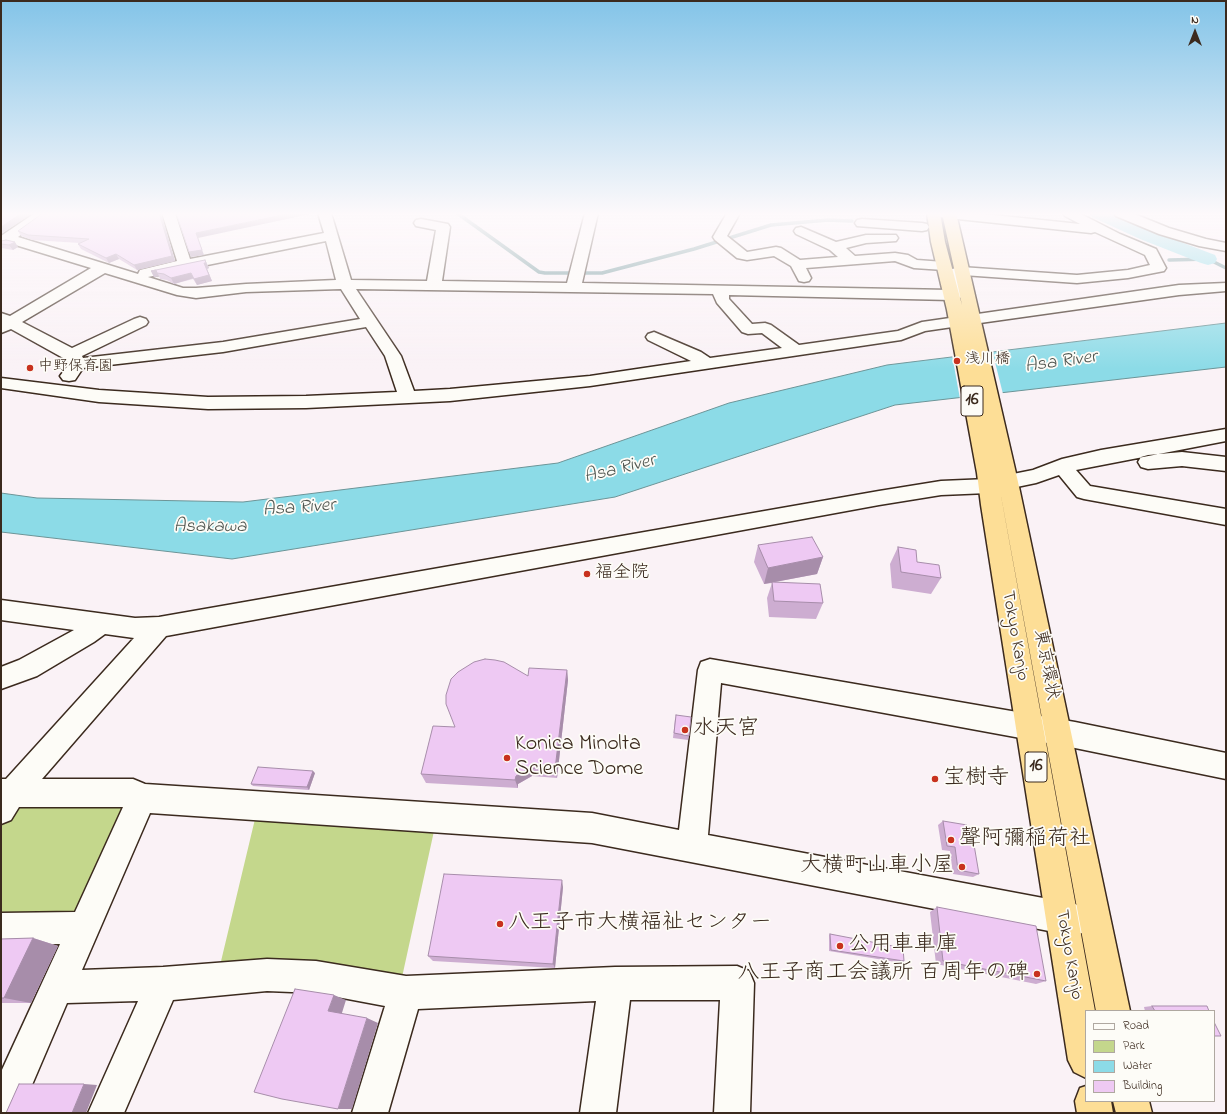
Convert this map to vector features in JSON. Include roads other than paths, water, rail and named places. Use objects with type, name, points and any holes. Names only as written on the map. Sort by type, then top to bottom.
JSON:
[{"type":"highway","name":"Tokyo Kanjo","points":[[959,265],[966,324],[997,477],[1030,728],[1085,1054]]},
{"type":"highway","name":"Tokyo Kanjo","points":[[944,266],[951,295],[966,324]]},
{"type":"highway","name":"東京環状","points":[[997,477],[1058,733],[1113,1010]]},
{"type":"highway","points":[[1093,1102],[1095,1113]]},
{"type":"highway","points":[[1131,1102],[1134,1113]]},
{"type":"street","points":[[97,265],[182,292],[196,293],[246,288],[345,284],[434,286],[575,278],[720,290],[951,295],[958,294],[955,277],[958,272],[961,271],[1084,278],[1128,274],[1156,269],[1158,265]]},
{"type":"street","points":[[135,276],[181,265]]},
{"type":"street","points":[[339,265],[345,284],[393,356],[408,398]]},
{"type":"street","points":[[434,286],[436,265]]},
{"type":"street","points":[[575,278],[578,265]]},
{"type":"street","points":[[797,265],[810,292]]},
{"type":"street","points":[[929,265],[944,266]]},
{"type":"street","points":[[4,323],[104,267]]},
{"type":"street","points":[[1128,274],[1156,294]]},
{"type":"street","points":[[1084,278],[1107,301]]},
{"type":"street","points":[[1,382],[56,391],[125,398],[221,403],[313,402],[408,398],[566,384],[901,335],[922,327],[966,324],[1156,294],[1226,287]]},
{"type":"street","points":[[720,290],[722,300],[748,329],[765,328],[797,351]]},
{"type":"street","points":[[74,360],[140,322]]},
{"type":"street","points":[[4,323],[40,337],[74,360],[229,346],[370,322]]},
{"type":"street","points":[[654,337],[695,356],[707,364]]},
{"type":"street","points":[[56,391],[73,372],[74,360]]},
{"type":"street","points":[[1065,470],[1101,457],[1226,435]]},
{"type":"street","points":[[1,610],[136,628],[159,627],[997,477],[1036,476],[1065,470],[1173,458],[1226,464]]},
{"type":"street","points":[[1065,470],[1084,492],[1226,517]]},
{"type":"street","points":[[1,678],[28,668],[57,652],[100,624]]},
{"type":"street","points":[[5,799],[159,627]]},
{"type":"street","points":[[692,847],[710,670],[1058,733],[1226,766]]},
{"type":"street","points":[[5,799],[133,793],[142,798],[592,828],[1096,924]]},
{"type":"street","points":[[5,1096],[58,987],[142,798]]},
{"type":"street","points":[[1,929],[83,928]]},
{"type":"street","points":[[58,987],[162,984],[267,975],[316,977],[406,993],[615,984],[737,983],[732,1113]]},
{"type":"street","points":[[106,1113],[162,984]]},
{"type":"street","points":[[598,1113],[615,984]]},
{"type":"street","points":[[370,1113],[406,993]]},
{"type":"water","points":[[1226,323],[1226,367],[895,405],[615,497],[232,559],[1,532],[1,493],[37,498],[243,502],[558,463],[729,403],[887,365]]},
{"type":"waterway","points":[[529,265],[539,272],[545,273],[602,273],[633,265]]},
{"type":"waterway","points":[[1220,265],[1226,268]]},
{"type":"place","name":"浅川橋","points":[[957,361]]},
{"type":"place","name":"中野保育園","points":[[30,368]]},
{"type":"place","name":"福全院","points":[[587,574]]},
{"type":"place","name":"水天宮","points":[[685,730]]},
{"type":"place","name":"Konica Minolta Science Dome","points":[[507,758]]},
{"type":"place","name":"宝樹寺","points":[[935,779]]},
{"type":"place","name":"聲阿彌稲荷社","points":[[951,840]]},
{"type":"place","name":"大横町山車小屋","points":[[962,867]]},
{"type":"place","name":"八王子市大横福祉センター","points":[[500,924]]},
{"type":"place","name":"公用車車庫","points":[[840,946]]},
{"type":"place","name":"八王子商工会議所 百周年の碑","points":[[1037,974]]},
{"type":"water label","name":"Asa River","points":[[1061,363]]},
{"type":"water label","name":"Asa River","points":[[620,470]]},
{"type":"water label","name":"Asa River","points":[[299,509]]},
{"type":"water label","name":"Asakawa","points":[[210,528]]}]
